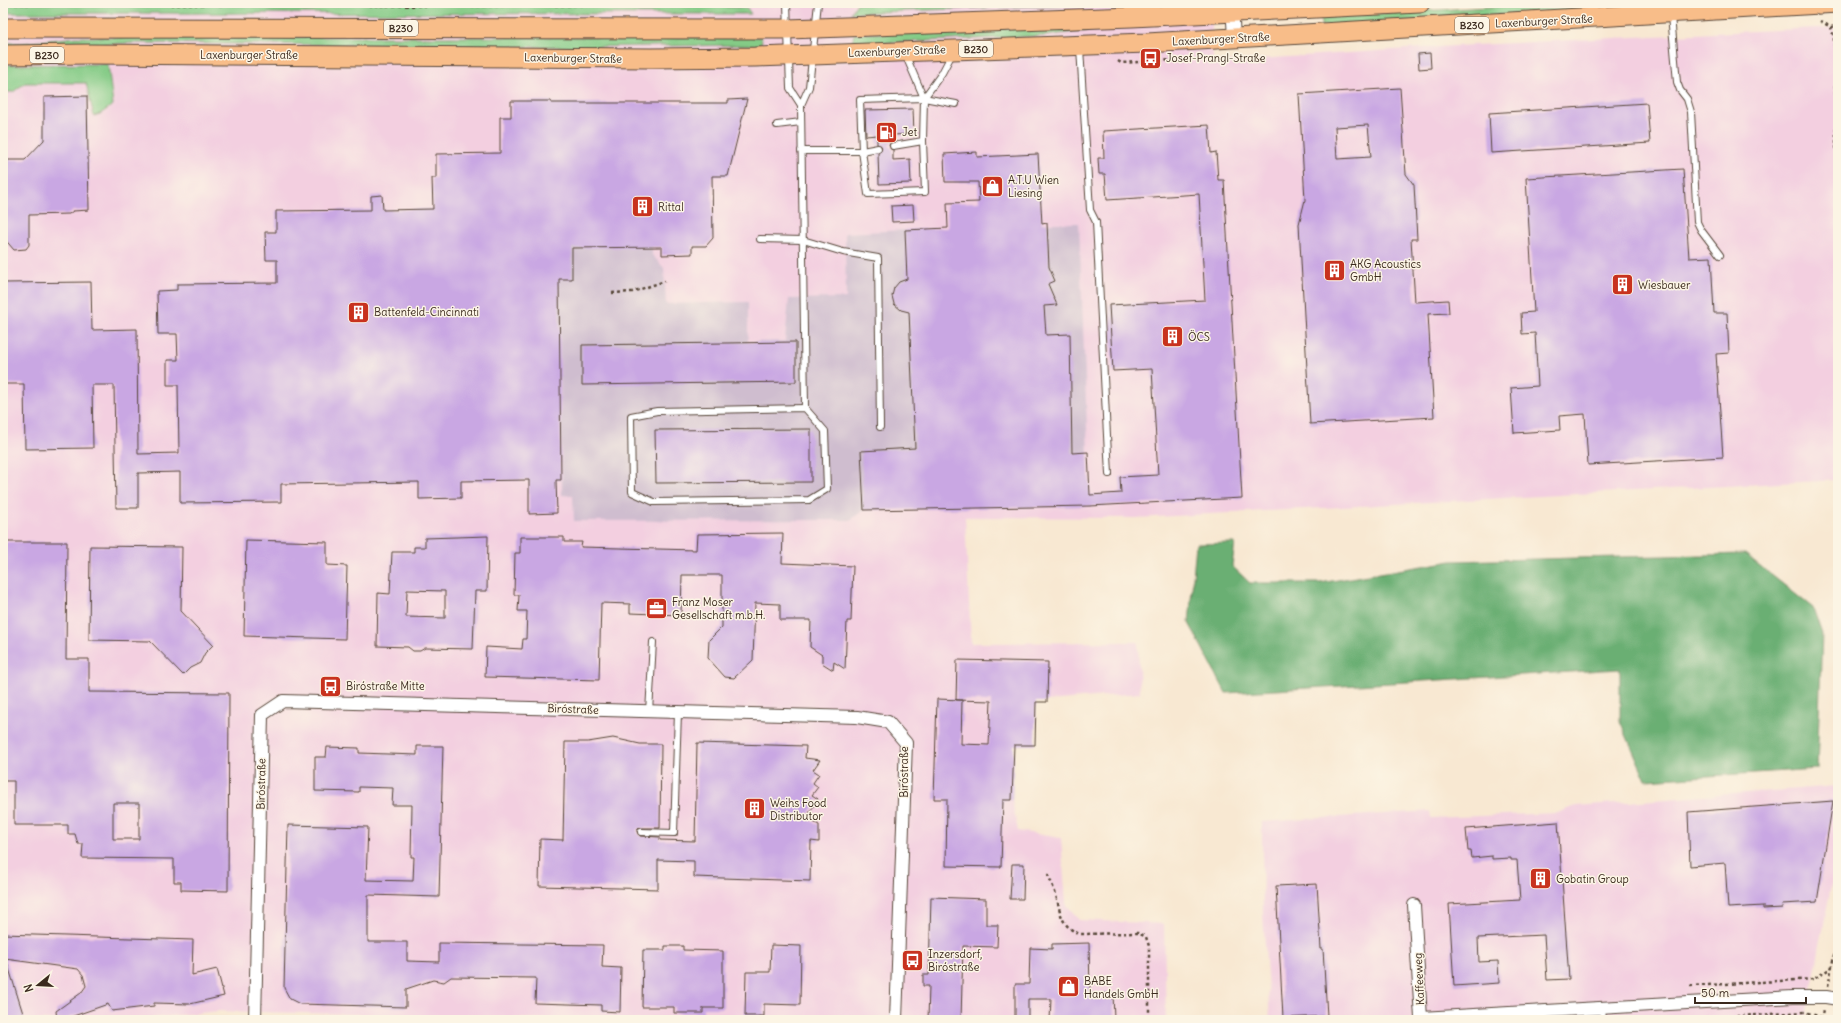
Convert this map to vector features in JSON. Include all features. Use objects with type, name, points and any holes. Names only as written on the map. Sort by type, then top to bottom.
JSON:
[{"type":"main road","name":"B230","points":[[3,28],[788,29],[1132,17],[1229,6],[1420,3]]},
{"type":"main road","name":"Laxenburger Straße","points":[[3,55],[103,54],[651,58],[789,55],[1234,38],[1671,14],[1838,3]]},
{"type":"street","points":[[1229,6],[1234,38]]},
{"type":"street","name":"Biróstraße","points":[[255,1020],[262,715],[283,701],[857,717],[888,722],[906,744],[896,1020]]},
{"type":"street","name":"Kaffeeweg","points":[[1414,905],[1421,1019],[1603,1014],[1793,997],[1826,997],[1838,999]]},
{"type":"lane","points":[[787,3],[790,88],[801,105]]},
{"type":"lane","points":[[805,408],[657,411],[632,416],[632,492],[654,502],[809,500],[827,489],[826,431],[805,408],[801,105],[809,88],[818,3]]},
{"type":"lane","points":[[1671,14],[1677,82],[1680,90],[1687,99],[1691,112],[1697,222],[1701,230],[1720,255]]},
{"type":"lane","points":[[1080,45],[1090,210],[1096,222],[1109,474]]},
{"type":"lane","points":[[924,98],[942,73],[955,49]]},
{"type":"lane","points":[[904,51],[924,98],[923,140],[925,192],[868,194],[862,151],[860,100],[924,98],[956,104]]},
{"type":"lane","points":[[777,125],[801,122]]},
{"type":"lane","points":[[893,146],[923,140]]},
{"type":"lane","points":[[801,150],[862,151],[878,148]]},
{"type":"lane","points":[[760,239],[803,240],[843,252],[878,258],[880,427]]},
{"type":"lane","points":[[649,712],[653,642]]},
{"type":"lane","points":[[641,832],[674,833],[678,712]]},
{"type":"path","points":[[3,4],[492,6],[765,3]]},
{"type":"path","points":[[1823,22],[1831,27],[1838,26]]},
{"type":"path","points":[[1831,27],[1834,38],[1838,234]]},
{"type":"path","points":[[612,293],[632,292],[665,281]]},
{"type":"path","points":[[1048,874],[1055,893],[1061,917],[1071,931],[1080,934],[1138,933],[1146,937],[1149,946],[1149,1020]]},
{"type":"path","points":[[1826,997],[1838,935]]},
{"type":"path","points":[[1690,986],[1814,979],[1831,968]]},
{"type":"path","points":[[1676,1020],[1805,1012],[1821,1017]]},
{"type":"shaded area","points":[[3,3],[1211,3],[1213,62],[1454,46],[1838,27],[1838,480],[1137,518],[965,517],[971,643],[1138,642],[1140,693],[1036,702],[1035,745],[1014,745],[1012,800],[1018,831],[1061,838],[1066,904],[1079,920],[1164,924],[1166,1020],[588,1020],[218,1011],[132,1020],[3,1020]]},
{"type":"shaded area","points":[[1047,223],[1079,223],[1090,506],[864,510],[850,520],[574,521],[573,496],[562,495],[559,279],[572,248],[652,247],[652,255],[664,268],[666,304],[748,302],[748,342],[785,341],[789,299],[846,298],[845,233]]},
{"type":"shaded area","points":[[1838,786],[1838,848],[1806,1020],[1270,1020],[1263,915],[1262,822],[1430,811],[1431,818],[1558,813],[1576,806]]},
{"type":"green space","points":[[3,3],[726,3],[727,7],[747,8],[751,14],[3,13]]},
{"type":"green space","points":[[857,3],[1113,3],[851,13]]},
{"type":"green space","points":[[1556,3],[1700,3],[1321,26],[1321,17]]},
{"type":"green space","points":[[1116,25],[1116,28],[1046,36],[852,44],[854,34]]},
{"type":"green space","points":[[76,37],[761,37],[762,41],[760,45],[569,47],[134,43],[3,49],[3,43],[22,43]]},
{"type":"green space","points":[[108,64],[113,105],[100,114],[94,116],[86,83],[25,83],[13,92],[3,92],[3,65]]},
{"type":"green space","points":[[1235,543],[1232,566],[1250,583],[1320,583],[1452,561],[1745,554],[1813,608],[1822,634],[1817,769],[1646,780],[1620,721],[1620,669],[1226,693],[1189,623],[1196,544]]},
{"type":"building","points":[[1430,53],[1431,68],[1419,69],[1418,54]]},
{"type":"building","name":"AKG Acoustics GmbH","points":[[1400,88],[1406,174],[1414,185],[1417,239],[1411,239],[1415,302],[1448,300],[1449,313],[1428,314],[1434,417],[1310,424],[1299,224],[1305,200],[1299,94]],"holes":[[[1368,125],[1371,157],[1337,159],[1335,127]]]},
{"type":"building","points":[[87,96],[89,210],[73,211],[69,214],[29,215],[29,245],[26,249],[14,250],[3,237],[3,160],[25,160],[44,140],[44,97]]},
{"type":"building","name":"Battenfeld-Cincinnati","points":[[747,99],[728,176],[712,176],[713,238],[706,246],[692,246],[692,254],[662,255],[662,247],[572,248],[572,279],[559,279],[561,480],[556,480],[557,513],[529,514],[529,480],[461,481],[461,498],[419,499],[419,482],[281,484],[281,502],[180,503],[180,472],[138,473],[138,508],[116,508],[114,385],[92,385],[93,448],[25,449],[24,384],[3,384],[3,283],[91,282],[92,330],[137,329],[138,454],[179,453],[178,385],[167,385],[167,360],[178,360],[177,334],[158,334],[157,291],[177,290],[177,284],[277,283],[277,260],[266,260],[265,232],[276,232],[276,211],[371,210],[371,196],[382,195],[383,210],[433,209],[432,178],[436,178],[436,154],[500,153],[500,117],[511,117],[511,101],[551,101],[551,103],[728,103],[728,100]]},
{"type":"building","points":[[1647,103],[1650,143],[1491,153],[1489,113]]},
{"type":"building","points":[[913,109],[914,134],[893,135],[893,141],[889,146],[893,150],[893,160],[910,159],[911,183],[879,184],[878,153],[881,151],[882,147],[877,144],[877,135],[866,136],[865,110]]},
{"type":"building","points":[[1209,125],[1211,153],[1216,152],[1218,180],[1224,180],[1242,498],[1090,506],[864,510],[861,451],[915,448],[909,312],[901,310],[894,304],[892,296],[894,288],[899,282],[907,279],[905,230],[948,228],[947,203],[979,202],[978,182],[945,182],[944,154],[977,152],[977,157],[1038,154],[1042,224],[1047,223],[1049,267],[1055,281],[1048,284],[1057,305],[1044,306],[1046,335],[1070,334],[1072,453],[1088,452],[1090,495],[1121,493],[1120,477],[1158,475],[1152,369],[1113,371],[1109,305],[1205,300],[1199,194],[1107,200],[1105,174],[1099,174],[1098,158],[1104,158],[1103,131]]},
{"type":"building","name":"Wiesbauer","points":[[1683,169],[1689,258],[1711,257],[1714,313],[1727,313],[1729,353],[1716,354],[1723,457],[1588,465],[1585,414],[1559,416],[1560,430],[1514,433],[1511,388],[1538,386],[1535,333],[1522,334],[1521,313],[1534,312],[1526,178]]},
{"type":"building","points":[[913,205],[914,221],[892,222],[891,206]]},
{"type":"building","points":[[796,342],[796,382],[582,385],[582,345]]},
{"type":"building","points":[[811,429],[811,482],[656,483],[655,430]]},
{"type":"building","points":[[783,533],[782,563],[853,566],[851,621],[847,621],[845,669],[834,662],[833,670],[822,663],[822,655],[810,647],[811,620],[780,620],[780,604],[755,603],[753,660],[734,678],[725,677],[708,658],[709,640],[722,627],[722,575],[682,575],[681,615],[630,613],[630,604],[601,603],[599,680],[485,677],[486,647],[522,649],[523,639],[526,639],[527,611],[518,611],[519,595],[514,595],[515,553],[520,553],[520,537],[564,537],[564,542],[582,542],[581,547],[696,550],[697,534]]},
{"type":"building","points":[[488,536],[487,591],[475,591],[473,649],[425,648],[420,651],[413,651],[408,647],[377,646],[378,593],[390,594],[392,552],[414,552],[414,547],[425,547],[425,538]],"holes":[[[407,590],[445,591],[445,618],[406,617]]]},
{"type":"building","points":[[246,540],[327,542],[327,565],[347,566],[345,639],[244,636]]},
{"type":"building","points":[[3,542],[67,542],[66,659],[89,659],[89,692],[229,693],[228,891],[181,890],[181,882],[174,882],[174,859],[82,858],[83,844],[78,844],[75,834],[68,834],[68,825],[14,825],[14,781],[3,781]],"holes":[[[113,803],[139,803],[139,839],[113,839]]]},
{"type":"building","points":[[90,546],[182,547],[181,611],[213,645],[205,653],[200,663],[190,668],[183,675],[150,641],[89,640]]},
{"type":"building","points":[[957,660],[1048,662],[1047,702],[1036,702],[1035,745],[1014,745],[1012,800],[1003,800],[1001,867],[946,866],[947,799],[934,799],[937,699],[956,700]],"holes":[[[962,700],[991,701],[989,745],[961,744]]]},
{"type":"building","points":[[613,738],[640,744],[661,744],[660,828],[637,829],[640,836],[660,837],[660,840],[695,841],[697,743],[806,746],[805,758],[820,760],[813,770],[819,774],[813,783],[818,787],[812,795],[818,799],[806,818],[819,825],[819,842],[811,841],[810,881],[694,877],[694,861],[658,860],[658,889],[539,886],[540,839],[563,840],[565,742],[588,742]]},
{"type":"building","points":[[417,746],[443,746],[439,897],[368,895],[368,942],[407,942],[407,961],[439,962],[439,943],[603,945],[602,967],[621,968],[620,1012],[601,1011],[601,1005],[535,1003],[536,978],[451,977],[444,982],[433,980],[406,989],[406,1007],[300,1004],[290,999],[284,988],[288,825],[368,827],[366,880],[413,881],[414,857],[411,857],[412,805],[392,805],[393,788],[359,787],[359,792],[315,791],[315,757],[326,757],[327,747],[359,748],[359,753],[417,755]]},
{"type":"building","points":[[1833,801],[1817,902],[1782,904],[1783,908],[1763,909],[1763,906],[1728,908],[1725,863],[1690,866],[1688,812]]},
{"type":"building","points":[[1558,822],[1569,979],[1547,980],[1544,935],[1478,938],[1479,962],[1498,961],[1499,983],[1454,986],[1449,904],[1520,900],[1517,860],[1511,860],[1511,858],[1492,859],[1492,856],[1472,858],[1471,851],[1468,851],[1466,829]]},
{"type":"building","points":[[1012,864],[1024,864],[1023,899],[1010,899]]},
{"type":"building","points":[[1317,884],[1327,1016],[1283,1018],[1276,886]]},
{"type":"building","points":[[931,897],[986,899],[986,925],[998,925],[997,947],[963,946],[961,1020],[928,1020],[929,986],[923,986],[923,975],[929,975]]},
{"type":"building","points":[[3,934],[193,940],[192,975],[217,969],[224,996],[190,1004],[154,1003],[154,1006],[112,1011],[108,1004],[62,1020],[57,1020],[56,1011],[81,993],[86,986],[83,975],[78,969],[5,959],[3,950]]},
{"type":"building","name":"BABE Handels GmbH","points":[[1089,943],[1090,994],[1113,993],[1114,1019],[1050,1020],[1051,999],[1028,999],[1028,1020],[1015,1020],[1015,984],[1029,984],[1030,948],[1052,949],[1052,944]]},
{"type":"building","points":[[771,945],[801,946],[800,1005],[764,1004],[764,1016],[745,1016],[746,972],[770,972]]},
{"type":"building","points":[[665,946],[683,946],[683,950],[723,951],[723,1008],[703,1008],[703,1013],[674,1013],[674,1007],[642,1007],[643,950],[665,950]]},
{"type":"building","points":[[3,959],[6,959],[25,1020],[3,1020]]},
{"type":"place","name":"Josef-Prangl-Straße","points":[[1150,58]]},
{"type":"place","name":"Jet","points":[[887,132]]},
{"type":"place","name":"A.T.U Wien Liesing","points":[[993,186]]},
{"type":"place","name":"Rittal","points":[[642,207]]},
{"type":"place","name":"AKG Acoustics GmbH","points":[[1335,270]]},
{"type":"place","name":"Wiesbauer","points":[[1622,285]]},
{"type":"place","name":"Battenfeld-Cincinnati","points":[[358,312]]},
{"type":"place","name":"ÖCS","points":[[1172,337]]},
{"type":"place","name":"Franz Moser Gesellschaft m.b.H.","points":[[656,608]]},
{"type":"place","name":"Biróstraße Mitte","points":[[330,686]]},
{"type":"place","name":"Weihs Food Distributor","points":[[754,809]]},
{"type":"place","name":"Gobatin Group","points":[[1540,879]]},
{"type":"place","name":"Inzersdorf, Biróstraße","points":[[913,960]]},
{"type":"place","name":"BABE Handels GmbH","points":[[1068,987]]}]
